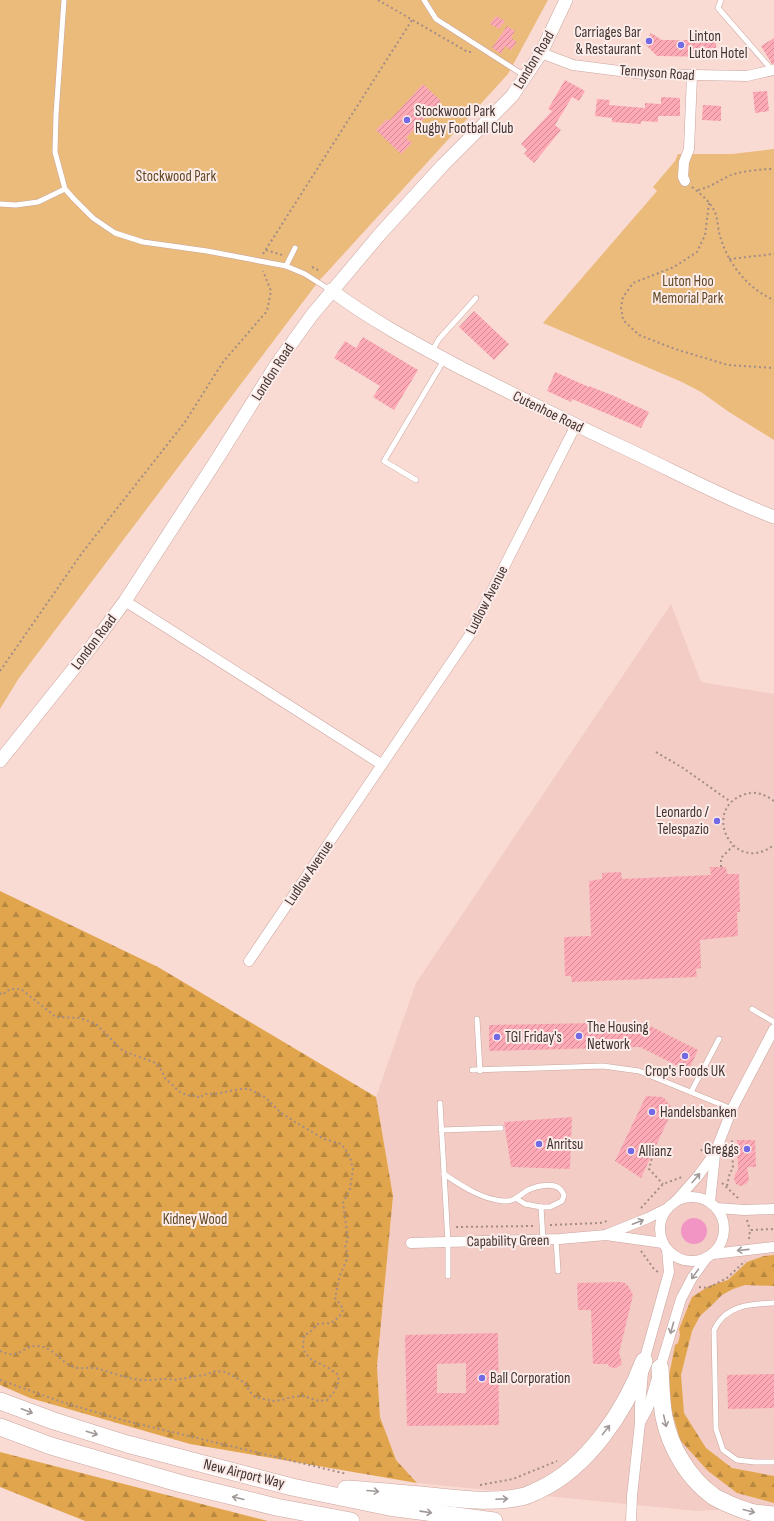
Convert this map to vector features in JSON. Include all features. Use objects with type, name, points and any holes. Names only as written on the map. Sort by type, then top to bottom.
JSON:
[{"type":"highway","points":[[292,1487],[362,1490],[473,1500],[509,1499],[525,1496],[554,1482],[570,1470],[586,1454],[608,1428],[624,1404],[635,1384],[644,1361]]},
{"type":"highway","points":[[660,1368],[663,1410],[668,1434],[678,1456],[688,1471],[714,1497],[748,1511],[774,1515]]},
{"type":"highway","name":"New Airport Way","points":[[0,1401],[54,1421],[127,1444],[292,1487],[389,1507],[494,1521]]},
{"type":"highway","name":"New Airport Way","points":[[0,1428],[51,1446],[174,1482],[276,1507],[351,1521]]},
{"type":"highway","points":[[276,1507],[317,1521]]},
{"type":"street","name":"London Road","points":[[0,761],[91,647],[124,601],[214,464],[276,365],[312,315],[331,290],[443,165],[512,96],[526,77],[541,52],[566,0]]},
{"type":"street","name":"Tennyson Road","points":[[541,52],[574,64],[643,74],[747,76],[773,70]]},
{"type":"street","points":[[685,181],[683,177],[684,162],[690,149],[692,76]]},
{"type":"street","name":"Cutenhoe Road","points":[[331,290],[356,309],[431,352],[546,412],[686,476],[743,505],[774,517]]},
{"type":"street","name":"Ludlow Avenue","points":[[249,961],[469,636],[576,425]]},
{"type":"street","points":[[124,601],[381,764]]},
{"type":"street","points":[[713,1206],[712,1180],[715,1153],[732,1109],[774,1029]]},
{"type":"street","points":[[631,1521],[644,1361],[669,1272],[665,1246],[660,1229],[661,1221],[672,1205],[698,1176],[715,1153]]},
{"type":"street","points":[[606,1234],[648,1218],[683,1198],[692,1197],[702,1199],[713,1206],[722,1217],[724,1227],[723,1237],[719,1246],[692,1278],[681,1299],[648,1408],[640,1423]]},
{"type":"street","points":[[713,1206],[744,1210],[774,1209]]},
{"type":"street","points":[[606,1234],[665,1246],[676,1256],[686,1260],[697,1261],[710,1255],[774,1248]]},
{"type":"street","name":"Capability Green","points":[[411,1243],[543,1240],[606,1234]]},
{"type":"lane","points":[[64,0],[55,152],[66,189],[93,218],[115,233],[143,242],[207,251],[286,266],[305,274],[331,290]]},
{"type":"lane","points":[[424,0],[436,19],[526,77]]},
{"type":"lane","points":[[721,0],[718,8],[773,70]]},
{"type":"lane","points":[[0,204],[38,202],[66,189]]},
{"type":"lane","points":[[286,266],[295,248]]},
{"type":"lane","points":[[431,352],[439,339],[476,298]]},
{"type":"lane","points":[[416,480],[384,461],[444,359]]},
{"type":"lane","points":[[752,1009],[774,1022]]},
{"type":"lane","points":[[476,1019],[480,1071]]},
{"type":"lane","points":[[691,1092],[718,1039]]},
{"type":"lane","points":[[472,1070],[480,1071],[603,1066],[639,1071],[732,1109]]},
{"type":"lane","points":[[440,1103],[448,1242],[448,1276]]},
{"type":"lane","points":[[441,1130],[501,1128]]},
{"type":"lane","points":[[444,1174],[467,1189],[485,1197],[503,1201],[517,1199],[526,1191],[535,1187],[556,1187],[561,1190],[564,1195],[562,1201],[550,1207],[525,1204],[517,1199]]},
{"type":"lane","points":[[542,1207],[543,1240]]},
{"type":"lane","points":[[556,1239],[558,1271]]},
{"type":"lane","points":[[774,1303],[751,1304],[738,1307],[718,1320],[714,1330],[716,1429],[723,1450],[737,1460],[774,1462]]},
{"type":"path","points":[[378,0],[468,52],[475,52],[479,46]]},
{"type":"path","points":[[0,671],[82,553],[185,422],[223,362],[267,311],[271,291],[259,261],[412,20]]},
{"type":"path","points":[[697,191],[709,188],[731,175],[764,169],[774,169]]},
{"type":"path","points":[[685,181],[702,194],[716,214],[720,236],[729,258],[741,276],[761,294],[774,300]]},
{"type":"path","points":[[709,203],[705,235],[697,252],[674,267],[633,283],[623,297],[621,307],[623,320],[639,335],[674,349],[728,365],[774,368]]},
{"type":"path","points":[[729,258],[774,254]]},
{"type":"path","points":[[656,752],[683,768],[731,802]]},
{"type":"path","points":[[774,801],[766,795],[757,793],[748,793],[739,796],[731,802],[723,819],[727,838],[733,846],[741,851],[750,853],[759,852],[768,850],[774,845]]},
{"type":"path","points":[[721,867],[721,858],[733,846]]},
{"type":"path","points":[[0,992],[2,995],[10,990],[21,989],[56,1017],[80,1018],[96,1024],[123,1051],[156,1063],[165,1078],[181,1093],[196,1095],[199,1098],[205,1094],[215,1094],[240,1089],[250,1089],[258,1092],[280,1112],[295,1122],[324,1139],[341,1144],[350,1157],[353,1169],[350,1188],[343,1203],[348,1238],[345,1246],[348,1257],[340,1275],[335,1298],[342,1305],[343,1310],[339,1317],[331,1324],[318,1324],[309,1333],[304,1335],[303,1346],[305,1353],[312,1360],[327,1367],[337,1374],[339,1380],[335,1391],[327,1400],[320,1401],[303,1396],[273,1401],[255,1397],[245,1383],[226,1372],[216,1371],[204,1375],[174,1380],[169,1378],[156,1381],[142,1380],[111,1374],[98,1368],[73,1367],[63,1362],[50,1350],[38,1346],[30,1347],[22,1352],[14,1354],[0,1351]]},
{"type":"path","points":[[700,1153],[709,1136]]},
{"type":"path","points":[[727,1186],[730,1172],[733,1169],[732,1139]]},
{"type":"path","points":[[653,1154],[649,1169],[663,1184]]},
{"type":"path","points":[[635,1212],[641,1208],[663,1184],[686,1175],[698,1176]]},
{"type":"path","points":[[712,1180],[719,1181],[727,1186],[740,1200],[750,1230]]},
{"type":"path","points":[[447,1227],[542,1226],[600,1223],[608,1221]]},
{"type":"path","points":[[0,1380],[65,1404],[126,1421],[320,1468],[351,1474]]},
{"type":"path","points":[[477,1485],[513,1479],[560,1459]]},
{"type":"shaded area","points":[[671,604],[701,682],[774,694],[774,1507],[696,1511],[417,1483],[395,1460],[380,1417],[377,1366],[393,1196],[376,1097],[416,983]]},
{"type":"shaded area","points":[[694,1218],[703,1222],[707,1231],[703,1240],[694,1244],[685,1240],[681,1231],[685,1222]]},
{"type":"green space","name":"Stockwood Park","points":[[0,0],[548,0],[508,74],[318,282],[19,678],[0,709]]},
{"type":"green space","name":"Luton Hoo Memorial Park","points":[[774,149],[774,440],[729,412],[701,392],[682,382],[543,323],[657,191],[653,187],[675,161],[678,154],[732,154]]},
{"type":"green space","name":"Kidney Wood","points":[[0,891],[158,967],[376,1097],[393,1196],[377,1366],[380,1417],[396,1460],[417,1483],[190,1444],[30,1398],[0,1385]]},
{"type":"green space","points":[[774,1255],[774,1286],[745,1285],[733,1289],[722,1295],[700,1316],[692,1331],[681,1375],[684,1413],[706,1448],[732,1468],[774,1476],[774,1503],[737,1493],[708,1471],[680,1440],[669,1401],[669,1376],[675,1345],[678,1343],[680,1335],[679,1329],[692,1297],[709,1286],[728,1280],[747,1262],[764,1256]]},
{"type":"green space","points":[[0,1452],[268,1521],[85,1521],[0,1487]]},
{"type":"building","points":[[496,16],[505,21],[499,29],[490,24]]},
{"type":"building","points":[[507,26],[515,31],[511,38],[517,42],[511,50],[505,46],[501,54],[492,48]]},
{"type":"building","name":"Linton Luton Hotel","points":[[651,33],[662,40],[716,40],[716,57],[657,56],[644,43]]},
{"type":"building","points":[[774,38],[774,64],[772,64],[761,46]]},
{"type":"building","points":[[565,80],[585,91],[579,101],[572,97],[555,125],[561,130],[534,163],[524,154],[527,150],[521,144],[552,111],[548,109]]},
{"type":"building","name":"Stockwood Park Rugby Football Club","points":[[423,84],[441,101],[406,138],[412,143],[401,154],[376,130],[387,119],[389,121]]},
{"type":"building","points":[[767,91],[769,111],[755,113],[753,92]]},
{"type":"building","points":[[661,97],[680,98],[680,116],[658,116],[658,122],[641,121],[641,124],[612,122],[612,118],[595,116],[597,99],[610,100],[609,105],[645,108],[645,103],[661,104]]},
{"type":"building","points":[[703,105],[721,106],[721,121],[702,120]]},
{"type":"building","points":[[474,311],[509,344],[494,360],[459,327]]},
{"type":"building","points":[[363,337],[418,370],[394,410],[373,397],[380,386],[334,358],[345,341],[356,348]]},
{"type":"building","points":[[555,372],[649,412],[641,428],[572,399],[571,402],[547,391]]},
{"type":"building","points":[[710,867],[726,867],[727,874],[739,874],[740,912],[737,912],[738,936],[700,940],[701,968],[696,969],[697,977],[572,982],[571,976],[565,976],[564,937],[591,936],[589,881],[602,879],[602,873],[621,872],[622,879],[711,875]]},
{"type":"building","points":[[642,1022],[698,1050],[688,1071],[640,1047],[489,1051],[489,1025]]},
{"type":"building","points":[[646,1096],[663,1097],[673,1109],[641,1178],[615,1161]]},
{"type":"building","name":"Anritsu","points":[[572,1117],[570,1169],[511,1167],[504,1122]]},
{"type":"building","name":"Greggs","points":[[737,1140],[755,1140],[756,1167],[747,1167],[749,1180],[746,1184],[741,1186],[736,1184],[734,1179],[738,1170]]},
{"type":"building","points":[[577,1283],[625,1283],[629,1287],[633,1295],[619,1353],[622,1362],[621,1365],[616,1368],[609,1367],[608,1364],[593,1364],[591,1310],[578,1310]]},
{"type":"building","name":"Ball Corporation","points":[[498,1333],[499,1425],[407,1426],[405,1335]],"holes":[[[466,1363],[466,1393],[437,1393],[437,1364]]]},
{"type":"building","points":[[774,1374],[774,1408],[728,1409],[727,1375]]},
{"type":"place","name":"Carriages Bar & Restaurant","points":[[649,41]]},
{"type":"place","name":"Linton Luton Hotel","points":[[681,45]]},
{"type":"place","name":"Stockwood Park Rugby Football Club","points":[[407,120]]},
{"type":"place","name":"Leonardo / Telespazio","points":[[717,821]]},
{"type":"place","name":"The Housing Network","points":[[579,1036]]},
{"type":"place","name":"TGI Friday's","points":[[497,1037]]},
{"type":"place","name":"Crop's Foods UK","points":[[685,1056]]},
{"type":"place","name":"Handelsbanken","points":[[652,1112]]},
{"type":"place","name":"Anritsu","points":[[539,1144]]},
{"type":"place","name":"Greggs","points":[[747,1149]]},
{"type":"place","name":"Allianz","points":[[631,1151]]},
{"type":"place","name":"Ball Corporation","points":[[482,1378]]}]
